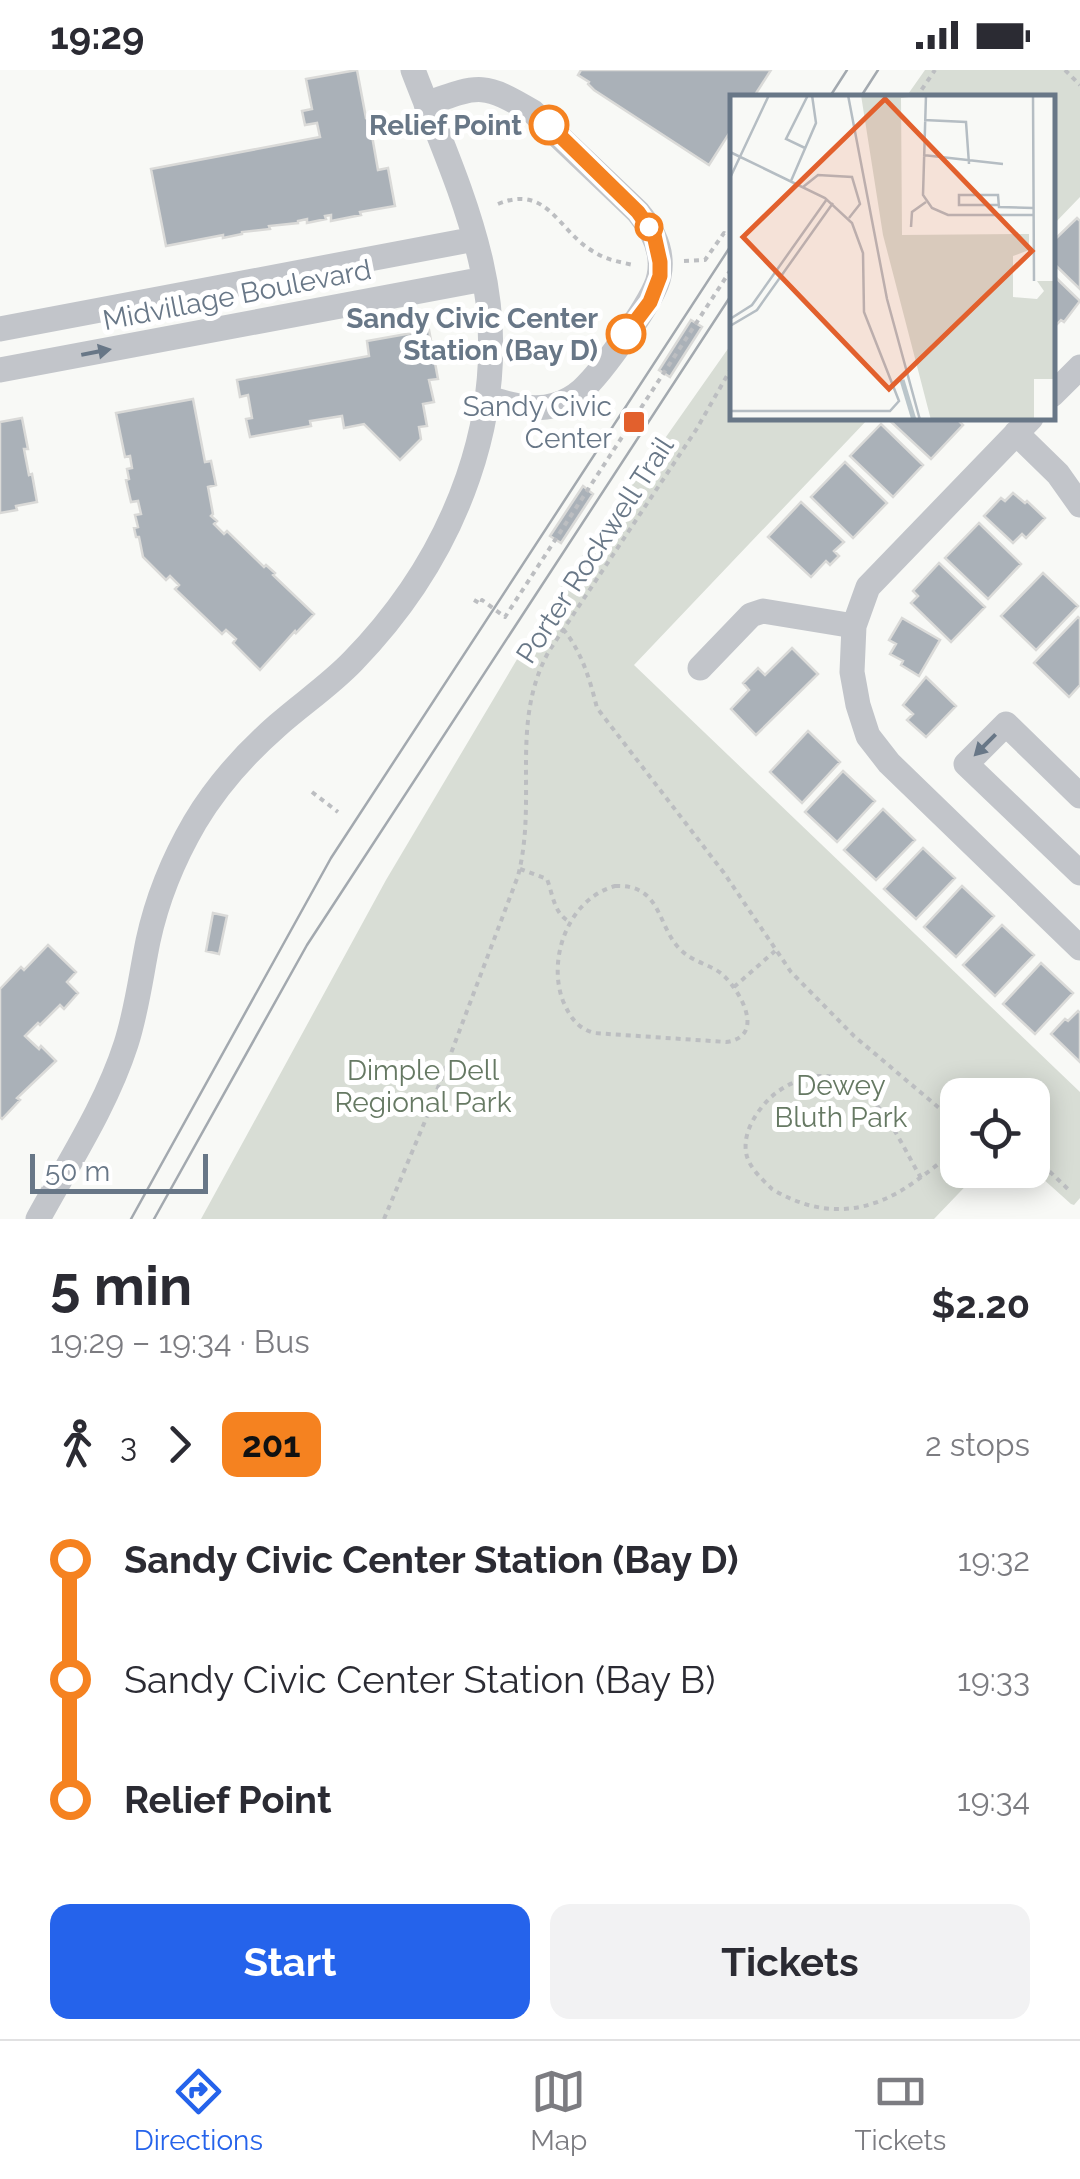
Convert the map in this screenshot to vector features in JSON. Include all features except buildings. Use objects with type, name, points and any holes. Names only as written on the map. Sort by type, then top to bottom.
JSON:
[{"type":"street","points":[[38,1219],[119,1064],[156,910],[194,824],[232,770],[352,662],[412,588],[448,529],[462,497],[487,398],[490,332],[484,280],[467,211],[413,70]]},
{"type":"street","points":[[426,104],[464,90],[484,88],[533,112],[638,212],[648,223],[658,248],[660,276],[650,302],[585,388],[565,402],[541,408],[487,398]]},
{"type":"street","name":"Midvillage Boulevard","points":[[0,329],[475,239]]},
{"type":"street","name":"Midvillage Boulevard","points":[[0,370],[484,280]]},
{"type":"street","points":[[1055,392],[1080,367]]},
{"type":"street","points":[[1080,505],[1023,425],[868,588],[854,626],[852,672],[868,736],[889,763],[1080,948]]},
{"type":"street","points":[[700,668],[757,612],[854,626]]},
{"type":"street","points":[[1080,796],[1006,724],[966,764],[1080,874]]},
{"type":"path","points":[[918,95],[935,70]]},
{"type":"path","points":[[1066,70],[1080,85]]},
{"type":"path","points":[[498,204],[527,198],[547,209],[593,252],[634,264]]},
{"type":"path","points":[[679,262],[705,260],[724,232],[730,236]]},
{"type":"path","points":[[474,600],[481,604],[482,600],[505,617],[730,271]]},
{"type":"path","name":"Porter Rockwell Trail","points":[[384,1219],[520,869],[526,836],[526,729],[530,696],[541,665],[696,430],[730,370]]},
{"type":"path","points":[[563,630],[574,642],[597,708],[724,873],[790,972],[854,1036],[940,1109]]},
{"type":"path","points":[[312,792],[338,812]]},
{"type":"path","points":[[520,869],[547,879],[557,910],[570,922]]},
{"type":"path","points":[[624,886],[650,899],[678,948],[722,974],[734,988],[748,1023],[745,1033],[732,1042],[588,1031],[570,1017],[557,981],[559,954],[570,922],[586,902],[606,889],[624,886]]},
{"type":"path","points":[[734,988],[776,950]]},
{"type":"path","points":[[921,1178],[884,1113],[860,1090],[832,1076],[797,1081],[772,1096],[756,1116],[747,1137],[750,1163],[782,1197],[835,1216],[885,1202],[921,1178],[940,1161]]},
{"type":"path","points":[[1050,1172],[1070,1191]]},
{"type":"green space","points":[[925,70],[1080,70],[1080,197],[1055,223],[1055,95],[907,95]]},
{"type":"green space","name":"Dewey Bluth Park","points":[[730,346],[730,420],[867,420],[634,665],[1080,1092],[1080,1198],[1071,1204],[1050,1185],[1050,1078],[940,1078],[940,1188],[964,1188],[934,1219],[201,1219],[386,880],[557,592]]},
{"type":"tram line","points":[[831,95],[847,70]]},
{"type":"tram line","points":[[862,95],[878,70]]},
{"type":"tram line","points":[[131,1219],[331,858],[730,247]]},
{"type":"tram line","points":[[154,1219],[307,945],[730,297]]},
{"type":"bus line","name":"201","points":[[549,125],[638,212],[654,235],[660,276],[650,302],[626,334]]},
{"type":"place","name":"Relief Point","points":[[549,125]]},
{"type":"place","name":"Sandy Civic Center Station (Bay D)","points":[[626,334]]},
{"type":"place","name":"Sandy Civic Center","points":[[634,422]]},
{"type":"park label","name":"Dimple Dell Regional Park","points":[[423,1086]]}]
